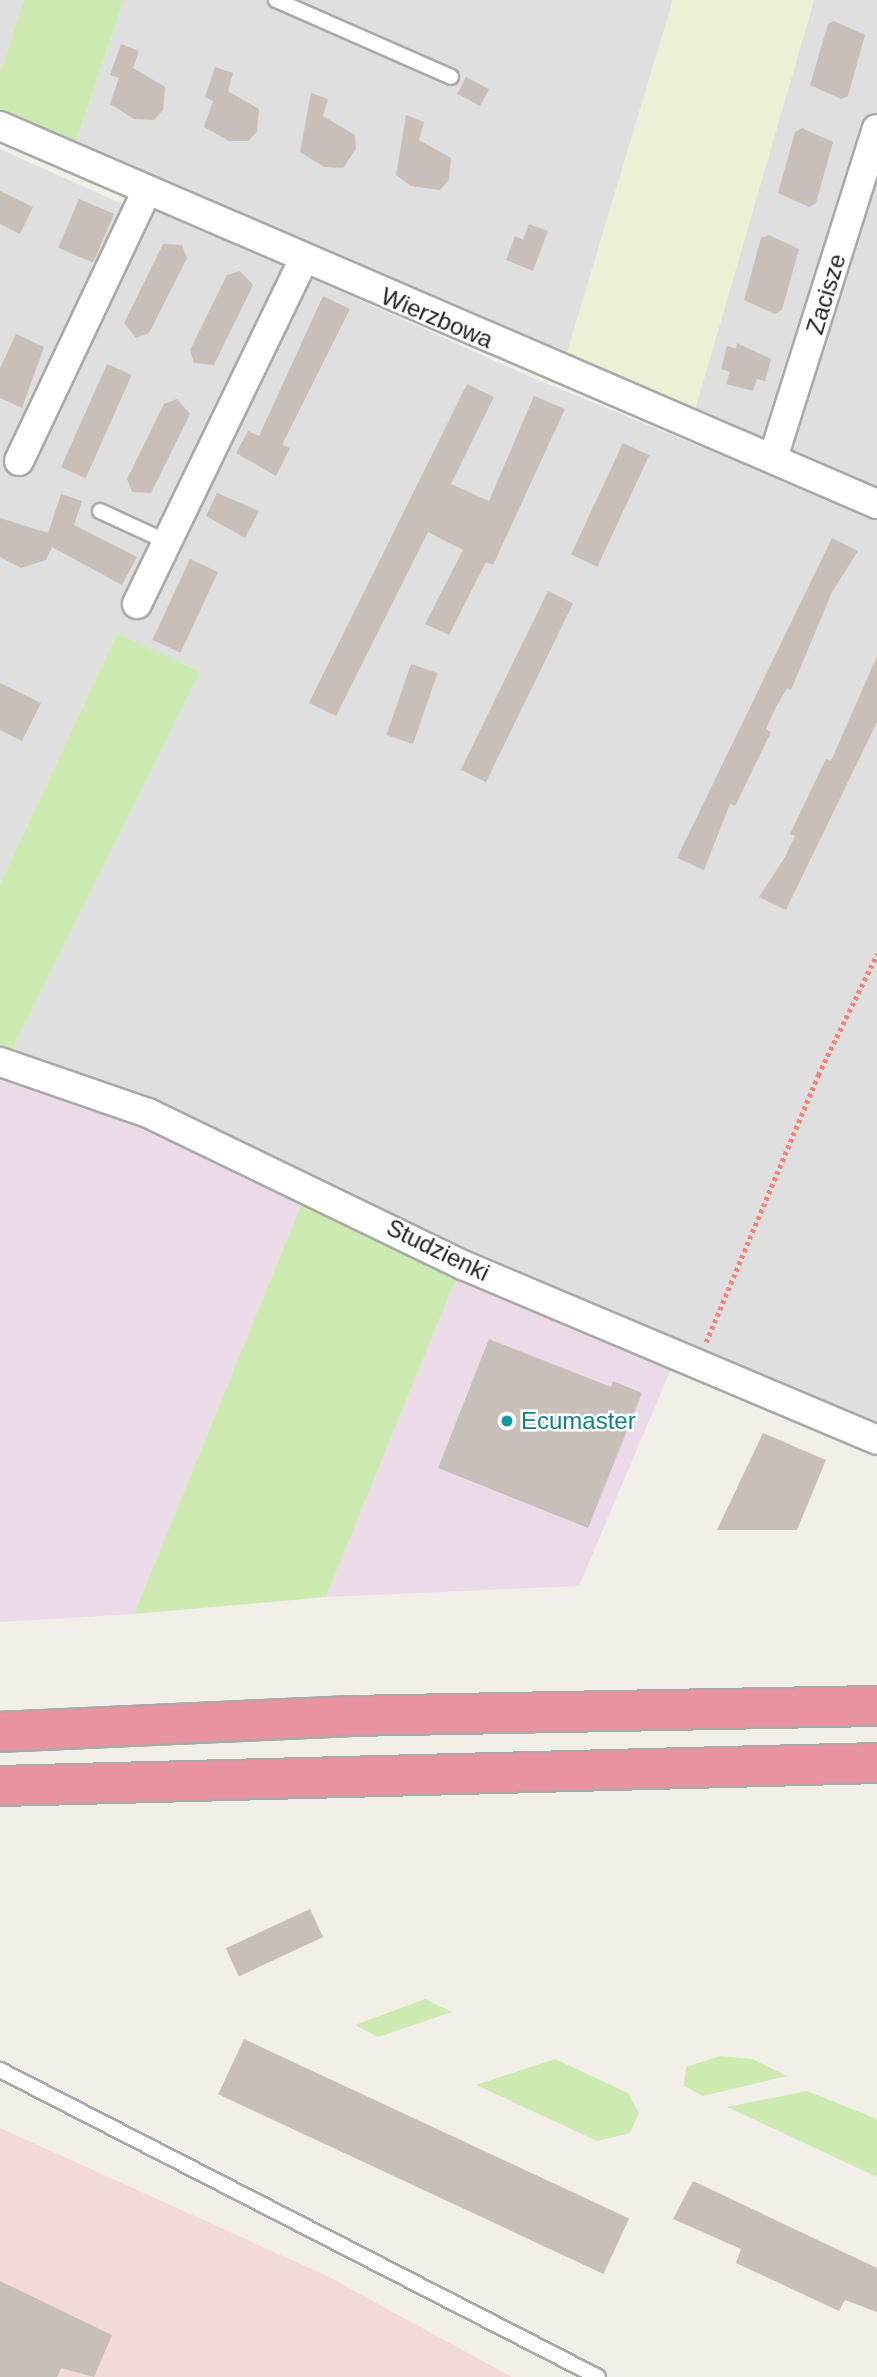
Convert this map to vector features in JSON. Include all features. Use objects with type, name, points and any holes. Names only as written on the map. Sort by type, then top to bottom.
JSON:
[{"type":"highway","points":[[0,1732],[349,1716],[877,1706]]},
{"type":"highway","points":[[0,1786],[877,1763]]},
{"type":"street","name":"Wierzbowa","points":[[0,126],[303,260],[877,504]]},
{"type":"street","name":"Zacisze","points":[[773,458],[877,129]]},
{"type":"street","points":[[19,461],[146,192]]},
{"type":"street","points":[[137,604],[303,260]]},
{"type":"street","name":"Studzienki","points":[[0,1062],[148,1113],[463,1265],[877,1440]]},
{"type":"lane","points":[[276,0],[451,77]]},
{"type":"lane","points":[[100,511],[167,542]]},
{"type":"lane","points":[[0,2070],[598,2377]]},
{"type":"path","points":[[696,1365],[818,1075],[877,954]]},
{"type":"shaded area","points":[[0,0],[24,0],[0,73]]},
{"type":"shaded area","points":[[124,0],[673,0],[566,356],[74,148]]},
{"type":"shaded area","points":[[814,0],[877,0],[877,495],[694,413]]},
{"type":"shaded area","points":[[0,149],[129,207],[134,198],[526,375],[877,519],[877,1431],[453,1253],[241,1145],[12,1050],[200,672],[117,633],[0,884]]},
{"type":"shaded area","points":[[0,1072],[38,1082],[305,1195],[134,1614],[0,1622]]},
{"type":"shaded area","points":[[460,1269],[674,1362],[579,1586],[326,1597]]},
{"type":"shaded area","points":[[0,2128],[327,2276],[512,2377],[0,2377]]},
{"type":"green space","points":[[24,0],[124,0],[74,148],[0,116],[0,73]]},
{"type":"green space","points":[[673,0],[814,0],[694,413],[566,356]]},
{"type":"green space","points":[[117,633],[200,672],[12,1050],[0,1045],[0,884]]},
{"type":"green space","points":[[305,1195],[460,1269],[326,1597],[134,1614]]},
{"type":"green space","points":[[425,1999],[452,2012],[378,2037],[355,2025]]},
{"type":"green space","points":[[720,2056],[752,2059],[787,2076],[703,2096],[684,2086],[686,2067]]},
{"type":"green space","points":[[555,2059],[628,2093],[639,2113],[630,2133],[597,2141],[476,2085]]},
{"type":"green space","points":[[807,2091],[877,2119],[877,2177],[727,2107]]},
{"type":"building","points":[[834,21],[865,35],[848,96],[841,99],[810,85],[828,24]]},
{"type":"building","points":[[121,44],[139,51],[133,68],[165,87],[163,110],[154,120],[134,119],[110,104],[119,78],[110,75]]},
{"type":"building","points":[[215,67],[233,73],[228,91],[259,109],[257,132],[248,141],[229,141],[204,127],[213,101],[205,97]]},
{"type":"building","points":[[466,77],[489,89],[480,106],[457,94]]},
{"type":"building","points":[[311,93],[328,99],[323,116],[355,135],[356,149],[343,168],[324,167],[300,152]]},
{"type":"building","points":[[406,115],[424,122],[419,140],[451,158],[449,180],[440,190],[411,186],[396,175]]},
{"type":"building","points":[[802,128],[833,142],[816,203],[809,207],[778,193],[795,132]]},
{"type":"building","points":[[0,191],[33,207],[20,234],[0,224]]},
{"type":"building","points":[[79,199],[114,214],[93,263],[58,248]]},
{"type":"building","points":[[529,224],[548,231],[533,271],[506,260],[515,236],[523,240]]},
{"type":"building","points":[[769,235],[799,249],[782,310],[775,314],[744,300],[761,238]]},
{"type":"building","points":[[163,244],[182,245],[187,258],[149,333],[136,338],[124,323]]},
{"type":"building","points":[[240,271],[253,285],[214,365],[194,363],[190,350],[227,275]]},
{"type":"building","points":[[323,296],[350,309],[282,445],[290,448],[276,476],[236,453],[248,431],[259,436]]},
{"type":"building","points":[[16,334],[44,347],[22,408],[0,398],[0,368]]},
{"type":"building","points":[[737,343],[771,359],[765,381],[757,379],[753,391],[726,384],[730,372],[721,369],[727,346],[736,349]]},
{"type":"building","points":[[107,364],[132,375],[86,478],[61,467]]},
{"type":"building","points":[[467,384],[494,397],[451,484],[489,501],[534,396],[565,409],[493,565],[486,562],[449,635],[425,624],[463,550],[428,532],[336,716],[309,703]]},
{"type":"building","points":[[177,399],[190,414],[151,493],[132,492],[127,479],[164,404]]},
{"type":"building","points":[[623,443],[649,455],[597,567],[571,554]]},
{"type":"building","points":[[217,493],[259,511],[245,538],[206,516]]},
{"type":"building","points":[[61,494],[82,501],[74,525],[137,557],[122,585],[52,547],[46,560],[21,568],[0,557],[0,518],[48,533]]},
{"type":"building","points":[[832,538],[858,551],[832,592],[791,690],[787,688],[775,709],[766,729],[771,732],[735,806],[730,804],[704,870],[677,858]]},
{"type":"building","points":[[190,559],[218,572],[180,653],[152,640]]},
{"type":"building","points":[[548,591],[573,603],[486,782],[461,770]]},
{"type":"building","points":[[877,656],[877,722],[786,910],[759,897],[785,857],[795,836],[790,834],[826,759],[831,761]]},
{"type":"building","points":[[411,664],[437,673],[413,744],[387,735]]},
{"type":"building","points":[[0,683],[41,703],[22,741],[0,730]]},
{"type":"building","points":[[489,1339],[611,1387],[613,1381],[642,1393],[588,1528],[438,1468]]},
{"type":"building","points":[[763,1433],[826,1460],[797,1530],[717,1530]]},
{"type":"building","points":[[310,1909],[323,1937],[239,1976],[226,1948]]},
{"type":"building","points":[[244,2039],[629,2219],[603,2274],[218,2094]]},
{"type":"building","points":[[693,2181],[877,2268],[877,2312],[845,2300],[839,2311],[736,2263],[741,2249],[673,2219]]},
{"type":"building","points":[[0,2281],[112,2335],[94,2377],[61,2368],[57,2377],[0,2377]]},
{"type":"place","name":"Ecumaster","points":[[507,1421]]}]
